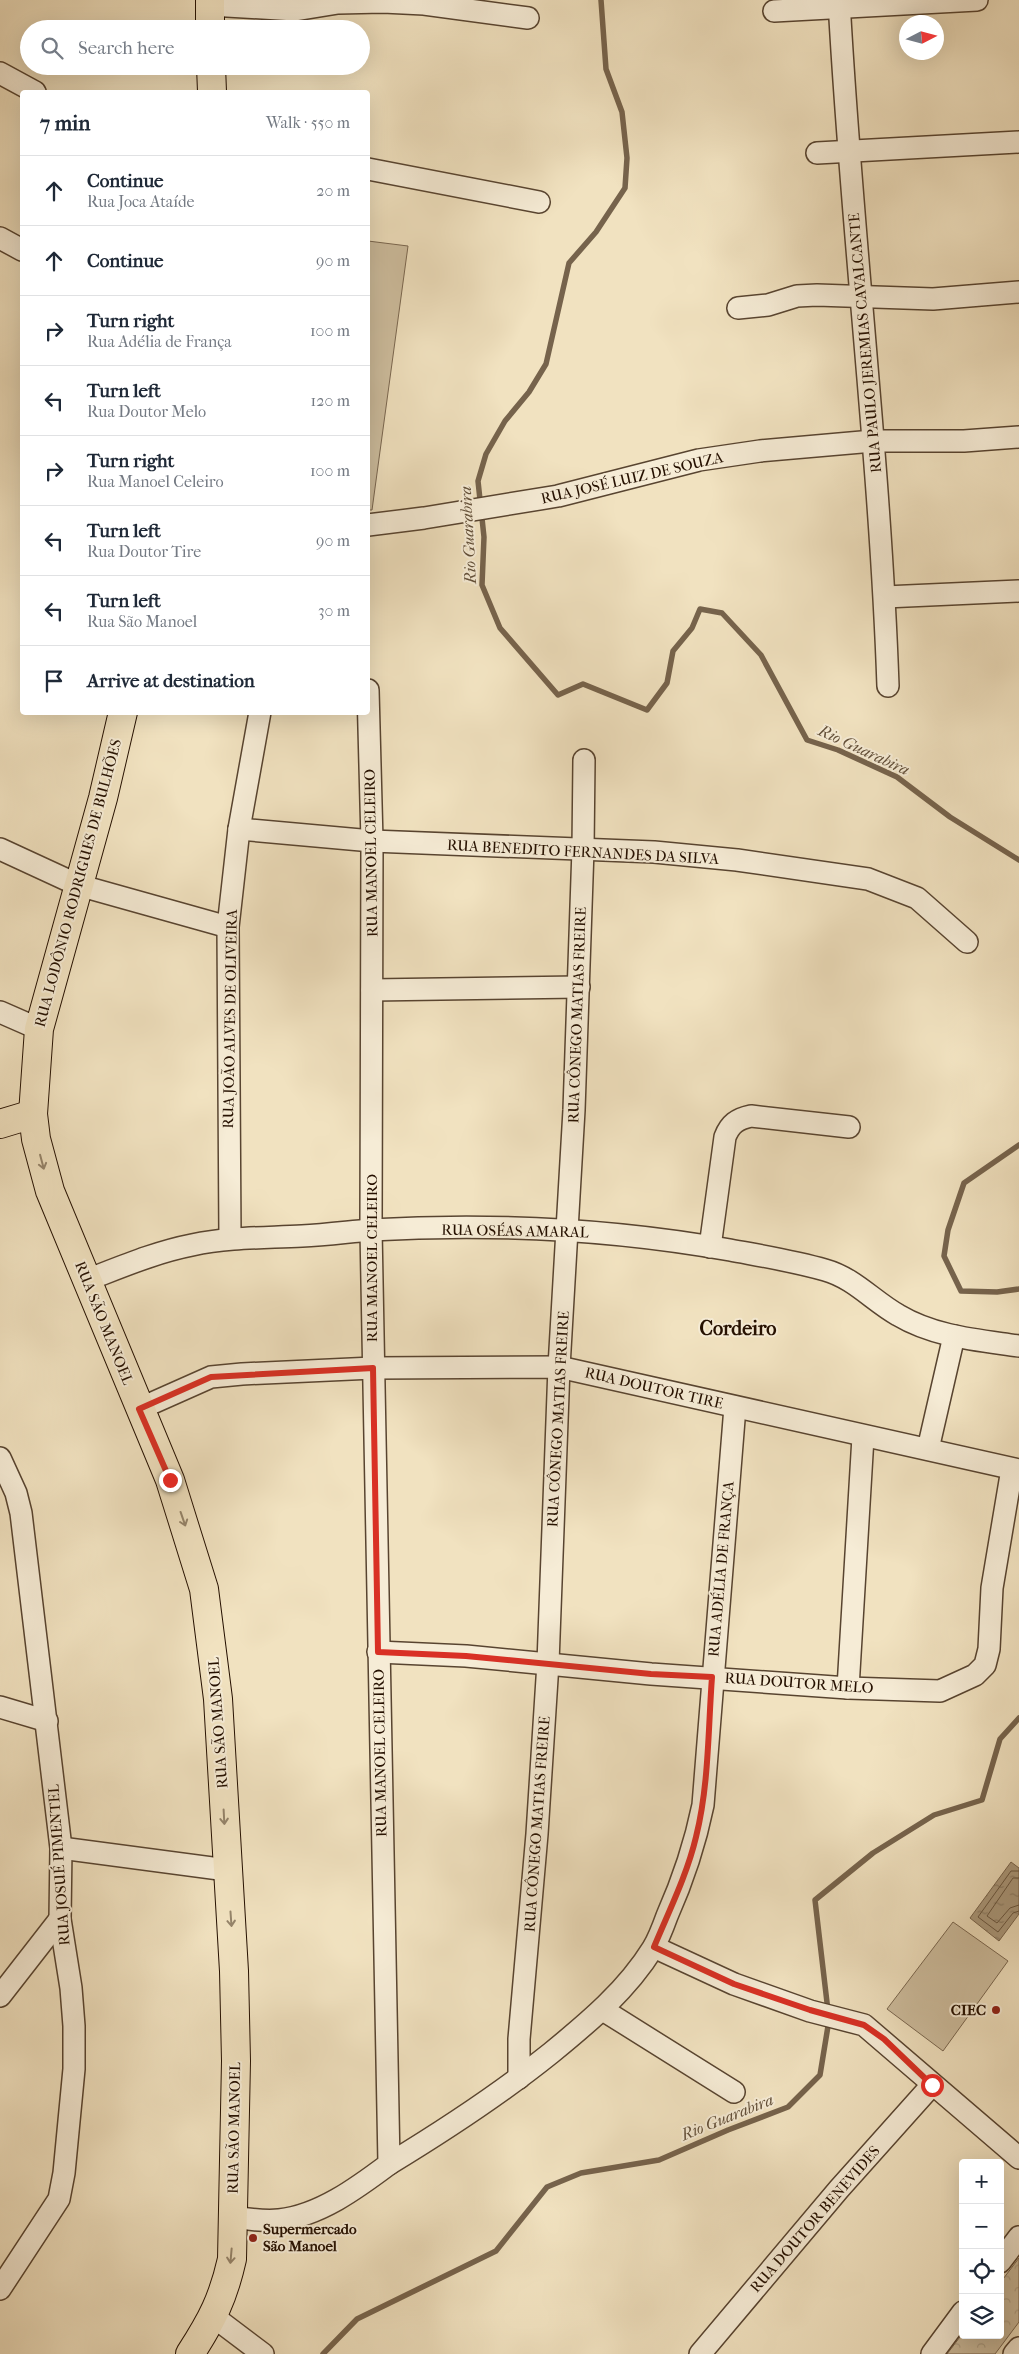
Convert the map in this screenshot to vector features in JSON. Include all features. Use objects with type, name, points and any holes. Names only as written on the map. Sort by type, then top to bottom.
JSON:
[{"type":"main road","points":[[211,75],[212,90]]},
{"type":"main road","name":"RUA LODÔNIO RODRIGUES DE BULHÕES","points":[[33,1114],[39,1029],[103,798],[122,715]]},
{"type":"main road","points":[[0,1124],[33,1114]]},
{"type":"main road","name":"RUA SÃO MANOEL","points":[[33,1114],[36,1139],[50,1191],[170,1480],[204,1589],[218,1699],[234,1971],[236,2061],[232,2259],[225,2290],[214,2317],[190,2354]]},
{"type":"street","points":[[774,12],[839,4],[978,0]]},
{"type":"street","points":[[210,11],[295,10],[338,3],[424,2],[528,18]]},
{"type":"street","name":"RUA PAULO JEREMIAS CAVALCANTE","points":[[839,4],[885,597],[888,686]]},
{"type":"street","points":[[0,73],[31,90]]},
{"type":"street","points":[[817,154],[850,150],[897,150],[1019,142]]},
{"type":"street","points":[[370,169],[539,202]]},
{"type":"street","points":[[0,238],[20,249]]},
{"type":"street","points":[[738,308],[768,305],[797,296],[933,298],[1019,292]]},
{"type":"street","name":"RUA JOSÉ LUIZ DE SOUZA","points":[[370,524],[456,513],[558,496],[699,460],[760,451],[873,442],[964,441],[1019,437]]},
{"type":"street","points":[[885,597],[1019,591]]},
{"type":"street","name":"RUA JOÃO ALVES DE OLIVEIRA","points":[[230,1238],[228,927],[239,829],[259,715]]},
{"type":"street","name":"RUA MANOEL CELEIRO","points":[[369,715],[372,841],[371,1230],[389,2164]]},
{"type":"street","name":"RUA CÔNEGO MATIAS FREIRE","points":[[520,2078],[519,2039],[537,1834],[548,1663],[559,1367],[568,1229],[578,987],[584,760]]},
{"type":"street","name":"RUA BENEDITO FERNANDES DA SILVA","points":[[239,829],[372,841],[583,848],[737,860],[868,879],[917,898],[967,942]]},
{"type":"street","points":[[0,849],[78,885],[228,927]]},
{"type":"street","points":[[372,990],[578,987]]},
{"type":"street","points":[[0,1012],[39,1029]]},
{"type":"street","points":[[710,1247],[725,1137],[730,1126],[740,1118],[751,1116],[849,1126]]},
{"type":"street","name":"RUA OSÉAS AMARAL","points":[[87,1280],[155,1255],[190,1245],[230,1238],[302,1236],[371,1230],[568,1229],[710,1247],[829,1270],[851,1282],[897,1315],[919,1326],[954,1336],[1019,1346]]},
{"type":"street","points":[[928,1450],[954,1336]]},
{"type":"street","name":"RUA DOUTOR TIRE","points":[[139,1409],[211,1377],[373,1368],[559,1367],[1015,1470]]},
{"type":"street","name":"RUA ADÉLIA DE FRANÇA","points":[[389,2164],[474,2110],[520,2078],[603,2010],[654,1947],[678,1891],[696,1838],[704,1796],[735,1407]]},
{"type":"street","points":[[848,1688],[863,1437]]},
{"type":"street","name":"RUA JOSUÉ PIMENTEL","points":[[0,1458],[16,1493],[21,1513],[61,1848],[60,1919],[74,2026],[74,2069],[64,2172],[59,2199],[6,2266],[0,2290]]},
{"type":"street","name":"RUA DOUTOR MELO","points":[[378,1652],[466,1656],[651,1674],[848,1688],[940,1691],[974,1675],[985,1665],[989,1649],[992,1588],[999,1536],[1015,1470]]},
{"type":"street","points":[[0,1707],[47,1721]]},
{"type":"street","points":[[61,1848],[227,1870]]},
{"type":"street","points":[[0,1996],[60,1919]]},
{"type":"street","points":[[654,1947],[734,1984],[810,2010],[864,2025],[884,2039],[932,2085],[1019,2158]]},
{"type":"street","points":[[603,2010],[734,2092]]},
{"type":"street","name":"RUA DOUTOR BENEVIDES","points":[[700,2354],[839,2189],[932,2085]]},
{"type":"street","points":[[233,2217],[279,2220],[300,2216],[323,2206],[364,2183],[389,2164]]},
{"type":"street","points":[[1004,2257],[1019,2237]]},
{"type":"street","points":[[214,2317],[263,2354]]},
{"type":"street","points":[[932,2354],[959,2317]]},
{"type":"street","points":[[1014,2354],[1019,2348]]},
{"type":"green space","points":[[370,241],[408,246],[372,510],[370,510]]},
{"type":"green space","points":[[953,1922],[1008,1961],[943,2051],[887,2009]]},
{"type":"green space","points":[[1019,2258],[1019,2322],[995,2354],[947,2354],[959,2338],[1004,2339],[1004,2278]]},
{"type":"water","points":[[1011,1862],[1019,1868],[1019,1914],[999,1941],[970,1918]]},
{"type":"waterway","name":"Rio Guarabira","points":[[601,0],[606,69],[622,112],[627,158],[625,188],[596,232],[569,263],[546,364],[529,392],[505,421],[486,454],[478,481],[484,537],[482,585],[500,628],[558,695],[583,684],[647,710],[667,683],[673,651],[692,628],[700,609],[722,613],[761,655],[807,740],[838,750],[897,777],[950,817],[1019,860]]},
{"type":"waterway","name":"Rio Guarabira","points":[[1019,1145],[964,1183],[948,1230],[944,1256],[961,1291],[997,1292],[1019,1289]]},
{"type":"waterway","name":"Rio Guarabira","points":[[828,2011],[815,1900],[873,1853],[934,1815],[982,1800],[1000,1739],[1019,1718]]},
{"type":"waterway","name":"Rio Guarabira","points":[[323,2354],[357,2319],[496,2251],[547,2187],[581,2173],[659,2160],[728,2130],[788,2107],[820,2075],[829,2020]]},
{"type":"place","name":"CIEC","points":[[996,2010]]},
{"type":"place","name":"Supermercado São Manoel","points":[[253,2238]]},
{"type":"district","name":"Cordeiro","points":[[738,1328]]},
{"type":"route","points":[[170,1480],[139,1409],[211,1377],[373,1368],[378,1652],[466,1656],[651,1674],[712,1677],[703,1805],[696,1838],[678,1891],[654,1947],[734,1984],[810,2010],[864,2025],[884,2039],[932,2085]]}]
